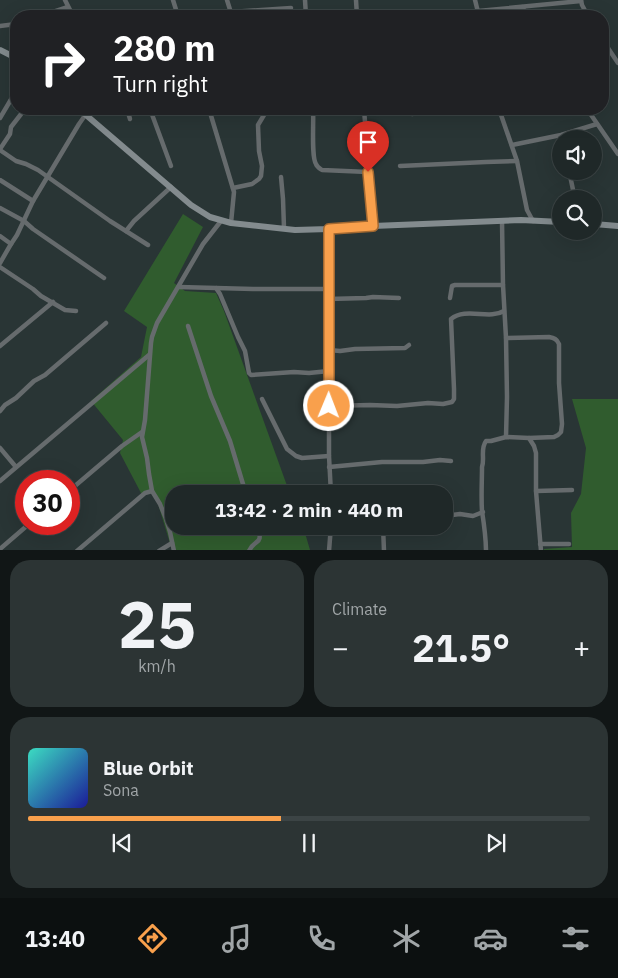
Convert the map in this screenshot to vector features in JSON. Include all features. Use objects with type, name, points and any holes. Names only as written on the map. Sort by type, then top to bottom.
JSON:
[{"type":"main road","points":[[87,115],[191,205],[204,214],[231,224],[295,230],[520,220],[552,221]]},
{"type":"main road","points":[[602,225],[618,226]]},
{"type":"street","points":[[65,0],[70,10]]},
{"type":"street","points":[[503,10],[581,1]]},
{"type":"street","points":[[59,10],[68,7]]},
{"type":"street","points":[[271,10],[290,8]]},
{"type":"street","points":[[609,49],[618,63]]},
{"type":"street","points":[[0,118],[10,101]]},
{"type":"street","points":[[21,115],[0,150],[16,161],[38,170],[148,245]]},
{"type":"street","points":[[0,264],[10,244],[18,234],[34,201],[85,115]]},
{"type":"street","points":[[129,115],[130,119]]},
{"type":"street","points":[[152,115],[171,166]]},
{"type":"street","points":[[210,115],[234,192],[231,224]]},
{"type":"street","points":[[233,188],[252,184],[261,176],[262,166],[259,151],[258,125],[264,115]]},
{"type":"street","points":[[313,115],[314,153],[317,166],[322,170],[368,172]]},
{"type":"street","points":[[364,115],[373,226]]},
{"type":"street","points":[[502,115],[517,161],[528,210],[533,220]]},
{"type":"street","points":[[591,115],[618,154]]},
{"type":"street","points":[[580,130],[596,124]]},
{"type":"street","points":[[512,145],[552,138]]},
{"type":"street","points":[[400,166],[517,161]]},
{"type":"street","points":[[281,177],[284,228]]},
{"type":"street","points":[[0,180],[34,201]]},
{"type":"street","points":[[126,231],[134,221],[171,187]]},
{"type":"street","points":[[0,208],[24,221],[104,278]]},
{"type":"street","points":[[520,220],[528,210]]},
{"type":"street","points":[[174,550],[166,519],[158,499],[152,491],[147,458],[142,442],[152,337],[154,330],[203,244],[221,220]]},
{"type":"street","points":[[502,221],[508,397],[506,437]]},
{"type":"street","points":[[329,229],[328,456],[330,485]]},
{"type":"street","points":[[0,236],[10,244]]},
{"type":"street","points":[[0,267],[41,296],[65,310],[76,311]]},
{"type":"street","points":[[450,298],[452,286],[455,284],[503,285]]},
{"type":"street","points":[[179,287],[328,289]]},
{"type":"street","points":[[216,288],[245,351],[251,375],[329,372]]},
{"type":"street","points":[[328,299],[366,298],[373,296],[399,298]]},
{"type":"street","points":[[0,346],[53,302]]},
{"type":"street","points":[[329,406],[397,406],[452,402],[454,389],[451,319],[458,315],[497,314],[504,311]]},
{"type":"street","points":[[0,411],[7,403],[16,398],[34,381],[45,375],[106,323]]},
{"type":"street","points":[[188,326],[211,396],[230,440],[243,485]]},
{"type":"street","points":[[486,550],[486,533],[482,512],[482,467],[484,464],[482,450],[484,443],[506,437],[554,437],[561,432],[562,424],[559,344],[554,338],[549,337],[506,338]]},
{"type":"street","points":[[329,350],[404,348],[409,345]]},
{"type":"street","points":[[0,481],[150,355]]},
{"type":"street","points":[[262,399],[287,449],[302,458],[328,456]]},
{"type":"street","points":[[80,481],[142,432]]},
{"type":"street","points":[[529,438],[535,449],[540,550]]},
{"type":"street","points":[[0,448],[16,467]]},
{"type":"street","points":[[329,467],[382,462],[451,461]]},
{"type":"street","points":[[536,491],[572,490]]},
{"type":"street","points":[[77,550],[145,494],[152,491]]},
{"type":"street","points":[[453,515],[473,516],[482,512]]},
{"type":"street","points":[[0,549],[16,535]]},
{"type":"street","points":[[249,550],[251,546],[259,541],[260,535]]},
{"type":"street","points":[[329,550],[330,535]]},
{"type":"street","points":[[383,535],[384,550]]},
{"type":"street","points":[[159,550],[172,543]]},
{"type":"street","points":[[540,544],[569,544]]},
{"type":"green space","points":[[183,214],[203,227],[174,283],[185,291],[216,293],[287,485],[165,485],[165,527],[155,494],[141,493],[120,453],[123,440],[91,401],[141,357],[147,327],[124,311]]},
{"type":"green space","points":[[572,399],[618,399],[618,550],[544,550],[572,547],[571,513],[581,494],[586,448]]},
{"type":"green space","points":[[167,535],[306,535],[310,550],[172,550]]},
{"type":"route","points":[[329,406],[329,229],[373,226],[368,172]]}]
